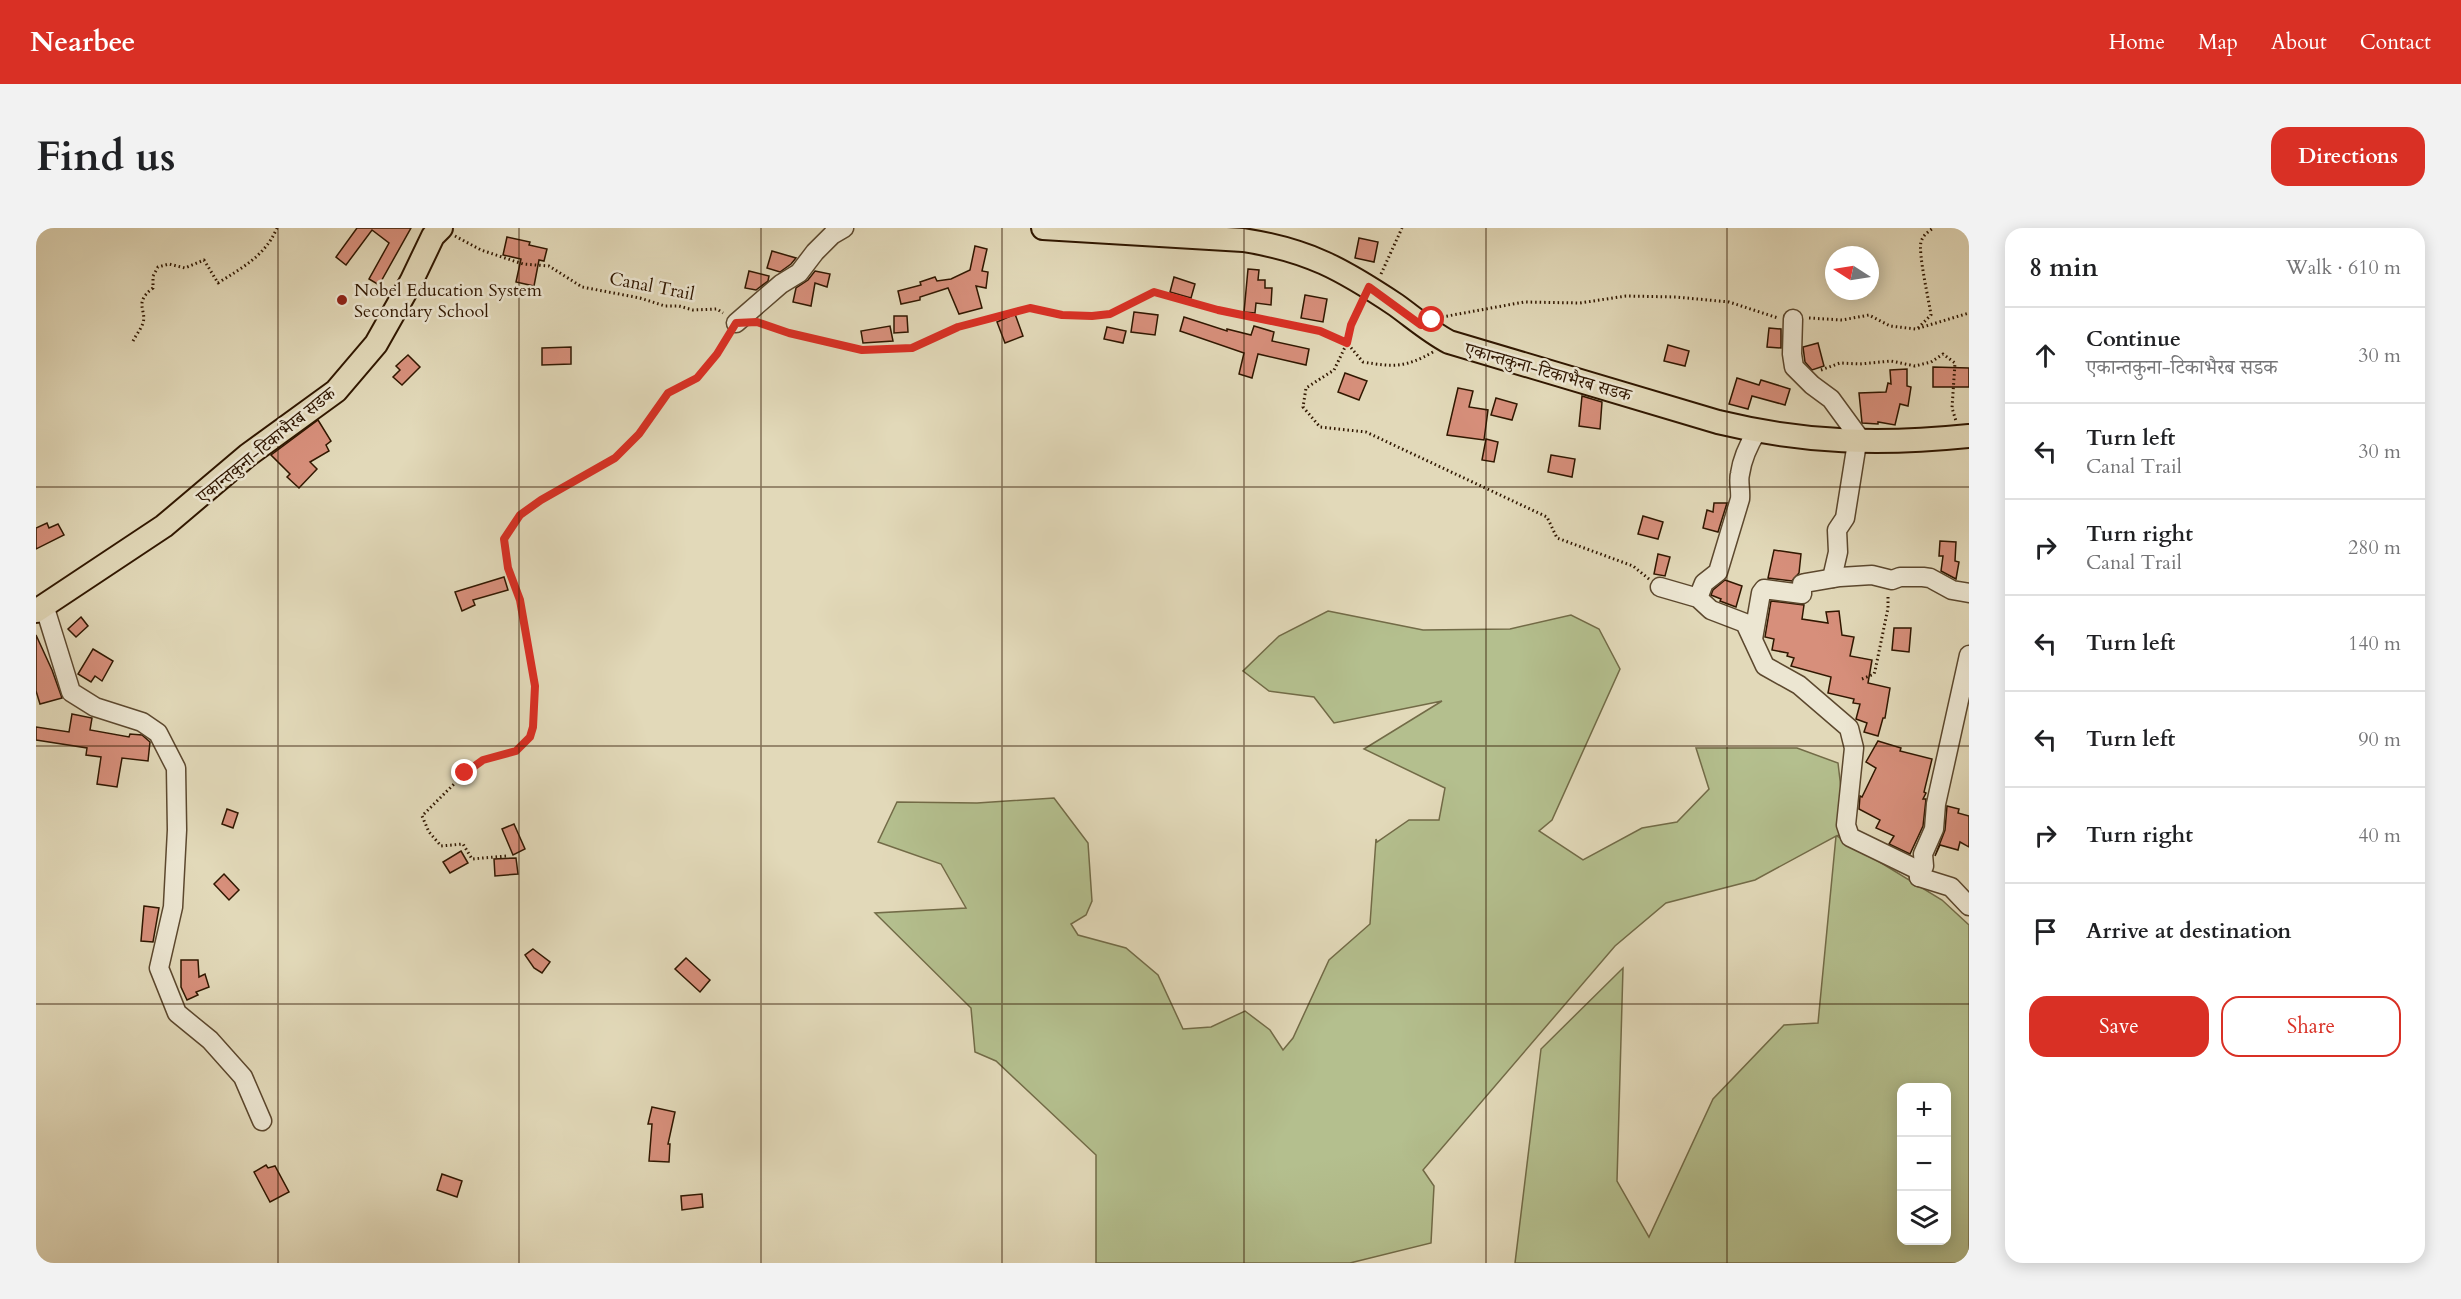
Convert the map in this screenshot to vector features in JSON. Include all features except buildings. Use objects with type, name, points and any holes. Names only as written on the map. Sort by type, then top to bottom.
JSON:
[{"type":"main road","name":"एकान्तकुना-टिकाभैरब सडक","points":[[1043,228],[1243,240],[1275,245],[1303,253],[1339,269],[1449,342],[1718,422],[1757,431],[1799,438],[1857,440],[1965,436]]},
{"type":"main road","name":"एकान्तकुना-टिकाभैरब सडक","points":[[40,608],[164,526],[248,455],[336,391],[376,344],[411,282],[433,236],[446,231]]},
{"type":"street","points":[[736,323],[780,284],[800,273],[814,252],[832,235],[844,228]]},
{"type":"street","points":[[1793,319],[1794,367],[1831,399],[1857,440],[1845,518],[1837,530],[1838,552],[1832,578]]},
{"type":"street","points":[[1698,598],[1704,583],[1718,572],[1740,499],[1739,476],[1748,447],[1757,431]]},
{"type":"street","points":[[1753,639],[1761,593],[1764,589],[1802,594],[1802,584],[1832,578],[1872,575],[1888,579],[1923,576],[1952,590],[1969,593]]},
{"type":"street","points":[[1660,587],[1698,598],[1711,610],[1745,623],[1765,666],[1798,685],[1849,728],[1854,748],[1846,825],[1850,837],[1918,870],[1919,877]]},
{"type":"street","points":[[40,608],[71,692],[95,707],[142,722],[158,733],[176,768],[177,830],[173,907],[159,968],[177,1013],[210,1040],[243,1077],[262,1121]]},
{"type":"street","points":[[1919,877],[1924,866],[1923,854],[1934,829],[1936,804],[1968,659],[1965,652],[1969,639]]},
{"type":"street","points":[[1919,877],[1951,887],[1969,906]]},
{"type":"path","points":[[133,341],[144,320],[141,307],[146,293],[153,288],[153,276],[158,267],[169,264],[185,268],[204,260],[218,284],[253,261],[270,245],[277,228]]},
{"type":"path","points":[[1402,228],[1379,283],[1369,287],[1351,325],[1347,343],[1334,370],[1306,388],[1303,407],[1320,427],[1366,432],[1547,517],[1557,538],[1633,566],[1660,587]]},
{"type":"path","points":[[1916,329],[1931,315],[1920,243],[1925,234],[1933,228]]},
{"type":"path","name":"Canal Trail","points":[[446,231],[481,250],[523,264],[549,266],[582,286],[640,298],[665,306],[679,306],[693,310],[717,309],[736,323],[757,322],[789,333],[862,350],[912,348],[958,327],[1030,308],[1062,315],[1110,314],[1154,292],[1218,310],[1320,331],[1347,343],[1362,362],[1389,366],[1412,364],[1449,342]]},
{"type":"path","points":[[1421,325],[1452,314],[1524,302],[1580,303],[1626,296],[1676,297],[1729,302],[1749,307],[1770,317],[1793,319],[1842,320],[1869,315],[1890,326],[1916,329],[1969,313]]},
{"type":"path","points":[[507,856],[472,859],[463,844],[441,846],[429,832],[422,816],[465,773],[483,760],[516,751],[530,737],[533,727],[535,686],[520,600],[508,568],[504,539],[520,515],[541,500],[615,458],[639,434],[668,393],[697,378],[717,354],[736,323]]},
{"type":"path","points":[[1804,377],[1840,363],[1891,361],[1915,366],[1931,362],[1943,354],[1955,363],[1952,408],[1965,436]]},
{"type":"path","points":[[1862,679],[1874,674],[1875,671],[1888,608],[1888,579]]},
{"type":"green space","points":[[1328,611],[1423,630],[1510,629],[1571,615],[1599,629],[1620,669],[1552,820],[1539,831],[1583,860],[1642,828],[1677,822],[1709,789],[1696,748],[1797,748],[1838,763],[1846,831],[1837,836],[1942,900],[1969,925],[1969,1263],[1515,1263],[1541,1049],[1623,968],[1617,1181],[1649,1237],[1713,1099],[1784,1025],[1818,1023],[1836,836],[1755,880],[1666,903],[1615,946],[1423,1170],[1434,1186],[1431,1243],[1350,1263],[1096,1263],[1096,1155],[996,1061],[975,1052],[971,1008],[875,913],[966,908],[941,864],[878,842],[897,802],[977,803],[1054,798],[1088,843],[1092,901],[1086,915],[1071,924],[1078,935],[1126,948],[1158,975],[1183,1029],[1211,1027],[1245,1011],[1270,1030],[1283,1050],[1293,1038],[1329,960],[1370,924],[1376,839],[1377,842],[1409,820],[1439,820],[1445,788],[1364,749],[1442,701],[1334,723],[1314,697],[1269,691],[1243,671],[1279,636]]},
{"type":"place","name":"Nobel Education System Secondary School","points":[[342,300]]},
{"type":"route","points":[[465,773],[483,760],[516,751],[530,737],[533,727],[535,686],[520,600],[508,568],[504,539],[520,515],[560,488],[591,474],[615,458],[639,434],[668,393],[697,378],[717,354],[736,323],[757,322],[819,341],[862,350],[912,348],[958,327],[1030,308],[1062,315],[1110,314],[1154,292],[1218,310],[1320,331],[1347,343],[1351,325],[1369,287],[1421,325],[1432,320]]}]
